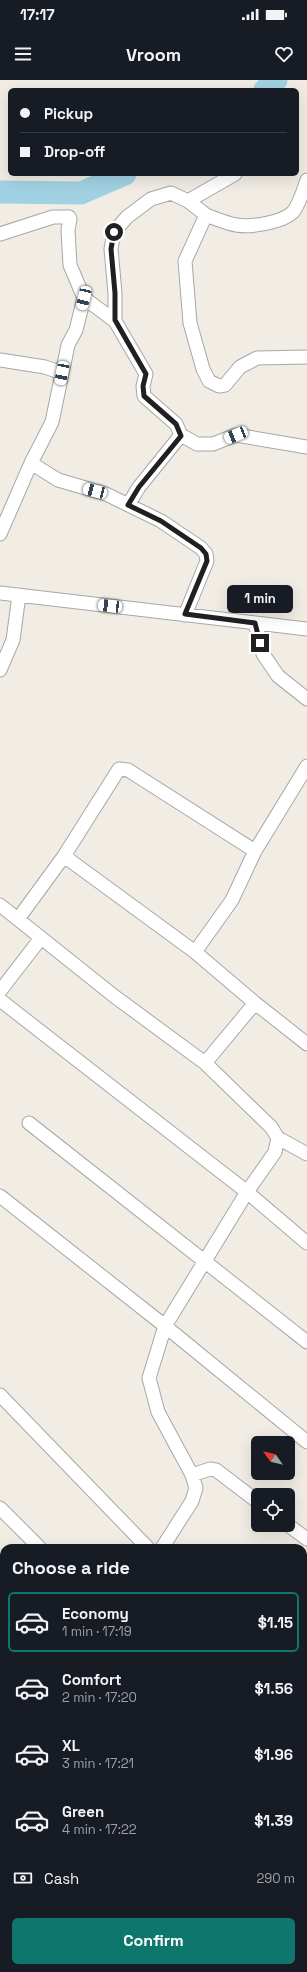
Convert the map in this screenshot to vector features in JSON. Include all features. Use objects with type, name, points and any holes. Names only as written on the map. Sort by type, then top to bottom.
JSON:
[{"type":"street","points":[[188,201],[232,176]]},
{"type":"street","points":[[115,320],[115,293],[111,249],[114,232],[127,217],[151,199],[170,193],[188,201],[206,214],[230,224],[249,227],[279,221],[293,212],[301,198],[307,180]]},
{"type":"street","points":[[206,214],[185,261],[190,323],[203,369],[209,381],[219,386],[225,385],[240,367],[257,358],[307,357]]},
{"type":"street","points":[[0,234],[53,217],[69,217],[70,265],[84,298],[115,320],[146,374],[143,386],[144,396],[176,424],[181,436],[197,444],[213,444],[236,435],[306,449]]},
{"type":"street","points":[[0,534],[31,463],[52,422],[68,345],[76,330],[84,298]]},
{"type":"street","points":[[0,360],[45,367],[62,373]]},
{"type":"street","points":[[128,505],[139,487],[181,436]]},
{"type":"street","points":[[31,463],[58,480],[106,494],[161,521],[201,548],[206,554],[207,561],[185,614]]},
{"type":"street","points":[[0,593],[307,629]]},
{"type":"street","points":[[0,670],[13,640],[19,595]]},
{"type":"street","points":[[255,623],[263,654],[278,676],[307,699]]},
{"type":"street","points":[[195,952],[232,900],[255,851],[307,766]]},
{"type":"street","points":[[18,919],[64,856],[119,769],[128,770],[255,851]]},
{"type":"street","points":[[64,856],[195,952],[255,1003],[307,1044]]},
{"type":"street","points":[[0,905],[114,996],[205,1063],[271,1127],[278,1138],[307,1154]]},
{"type":"street","points":[[0,991],[41,938]]},
{"type":"street","points":[[0,1000],[247,1192],[307,1242]]},
{"type":"street","points":[[205,1063],[255,1003]]},
{"type":"street","points":[[29,1123],[307,1342]]},
{"type":"street","points":[[165,1544],[192,1501],[196,1488],[192,1475],[158,1412],[149,1378],[165,1326],[247,1192],[275,1152],[278,1138]]},
{"type":"street","points":[[1,1200],[165,1326],[307,1442]]},
{"type":"street","points":[[3,1403],[144,1544]]},
{"type":"street","points":[[192,1475],[210,1469],[216,1470],[251,1497]]},
{"type":"street","points":[[0,1508],[36,1544]]},
{"type":"street","points":[[295,1530],[307,1539]]},
{"type":"waterway","points":[[267,88],[276,80]]},
{"type":"waterway","points":[[0,192],[81,193],[120,176]]},
{"type":"route","points":[[114,232],[111,249],[115,293],[115,320],[138,363],[146,374],[143,386],[144,396],[176,424],[181,436],[139,487],[128,505],[161,521],[201,548],[206,554],[207,561],[185,614],[255,623],[260,643]]}]
